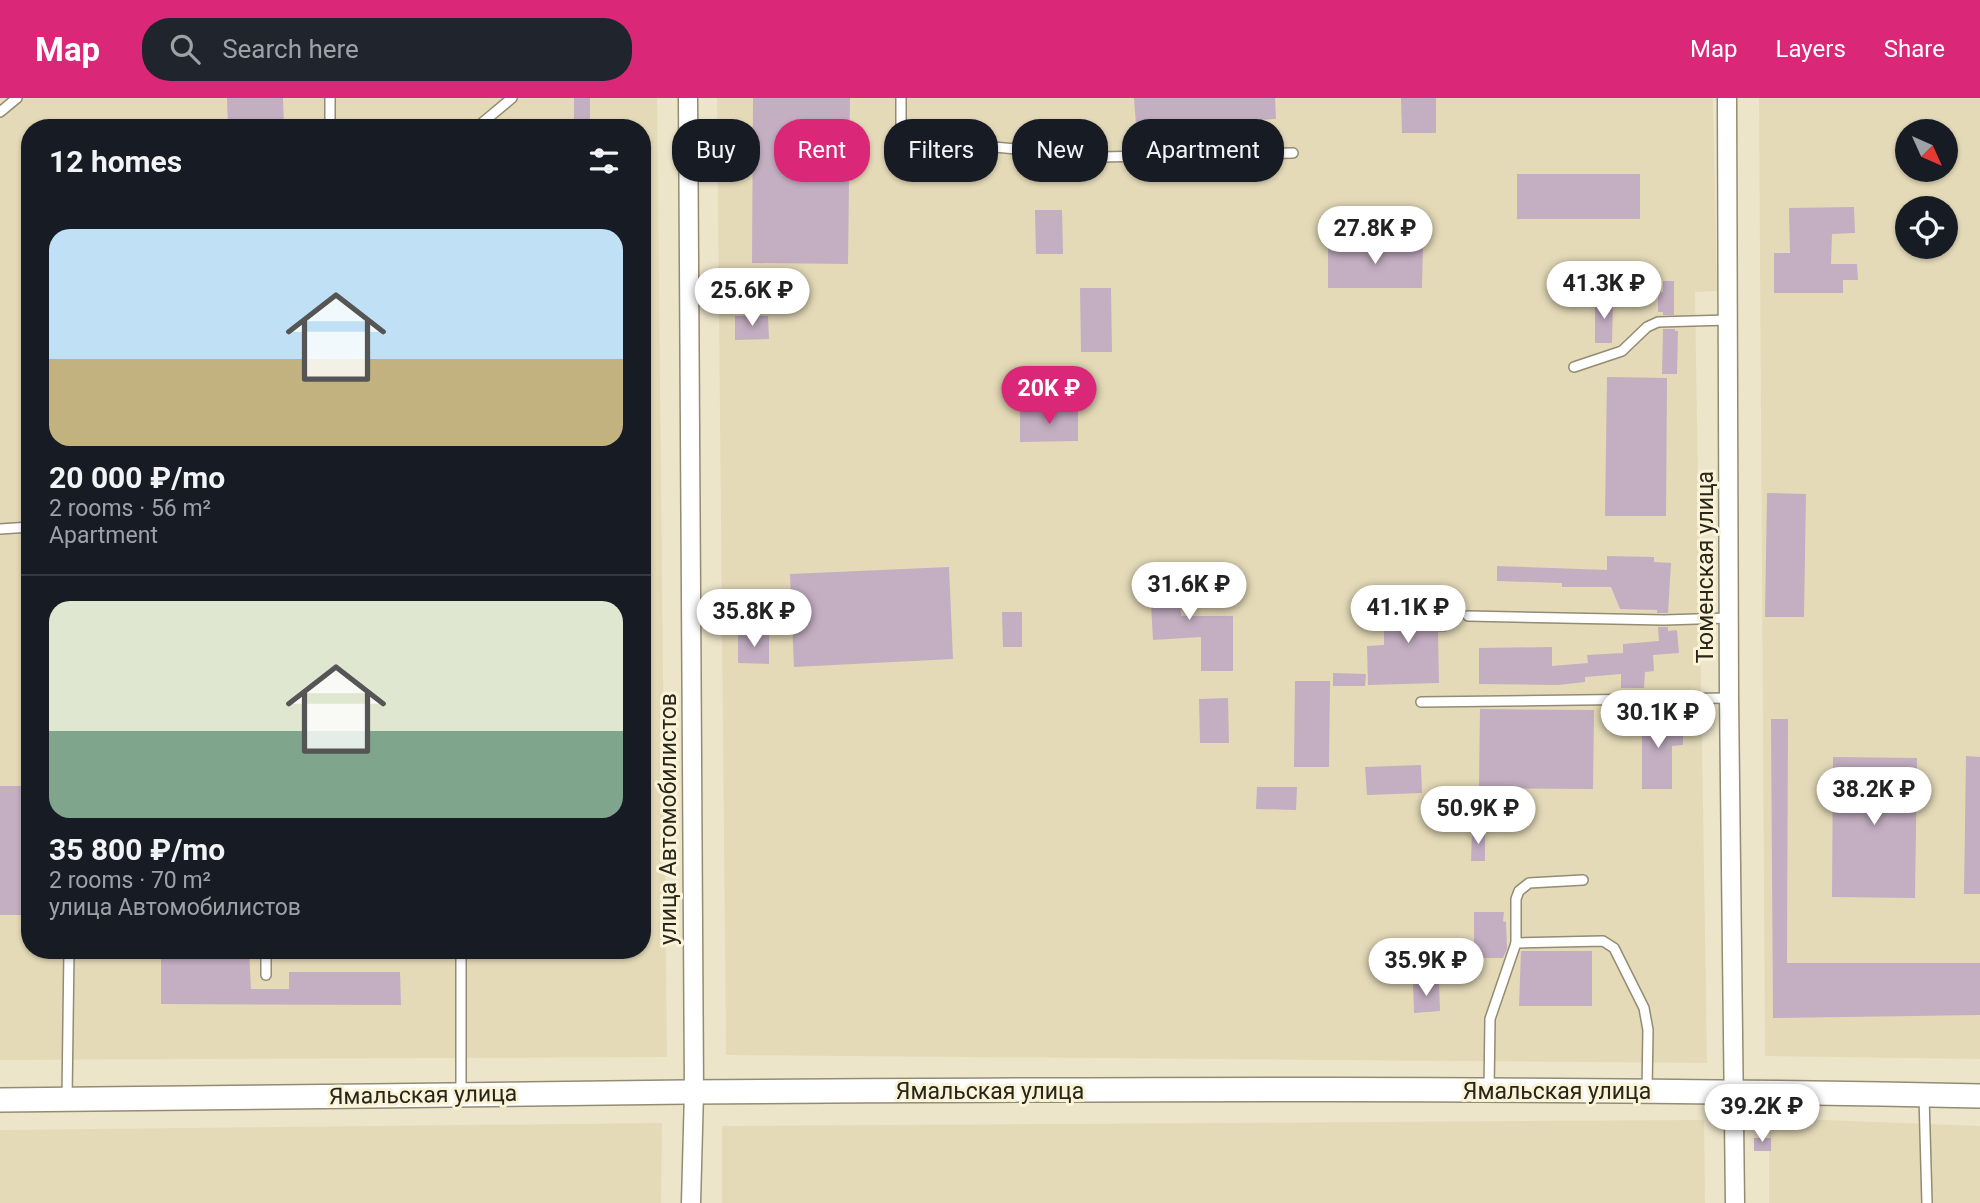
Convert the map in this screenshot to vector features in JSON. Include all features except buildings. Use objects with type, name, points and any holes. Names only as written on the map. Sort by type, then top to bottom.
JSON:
[{"type":"street","name":"улица Автомобилистов","points":[[688,98],[694,1092],[691,1203]]},
{"type":"street","name":"Тюменская улица","points":[[1727,98],[1729,698],[1735,1203]]},
{"type":"street","name":"Ямальская улица","points":[[0,1100],[694,1092],[1735,1091],[1980,1096]]},
{"type":"lane","points":[[0,112],[17,98]]},
{"type":"lane","points":[[330,98],[330,119]]},
{"type":"lane","points":[[487,119],[512,98]]},
{"type":"lane","points":[[901,98],[901,138],[1100,157],[1293,153]]},
{"type":"lane","points":[[1574,367],[1616,354],[1647,327],[1658,322],[1728,320]]},
{"type":"lane","points":[[0,529],[21,528]]},
{"type":"lane","points":[[1468,616],[1664,620],[1729,618]]},
{"type":"lane","points":[[1421,702],[1729,698]]},
{"type":"lane","points":[[1489,1091],[1490,1019],[1516,943],[1516,900],[1524,885],[1583,880]]},
{"type":"lane","points":[[1516,943],[1603,941],[1614,948],[1646,1018],[1649,1044],[1647,1091]]},
{"type":"lane","points":[[67,1099],[69,959]]},
{"type":"lane","points":[[266,959],[266,975]]},
{"type":"lane","points":[[461,959],[461,1094]]},
{"type":"lane","points":[[1924,1095],[1927,1203]]},
{"type":"shaded area","points":[[0,98],[657,98],[667,1057],[0,1060]]},
{"type":"shaded area","points":[[717,98],[1713,98],[1717,291],[1695,292],[1707,1063],[726,1055],[718,182],[760,182],[760,119],[717,119]]},
{"type":"shaded area","points":[[1759,98],[1980,98],[1980,1059],[1765,1056]]},
{"type":"shaded area","points":[[1769,1118],[1980,1126],[1980,1203],[1769,1203]]},
{"type":"shaded area","points":[[1704,1120],[1705,1203],[722,1203],[722,1126]]},
{"type":"shaded area","points":[[662,1123],[661,1203],[0,1203],[0,1130]]}]
